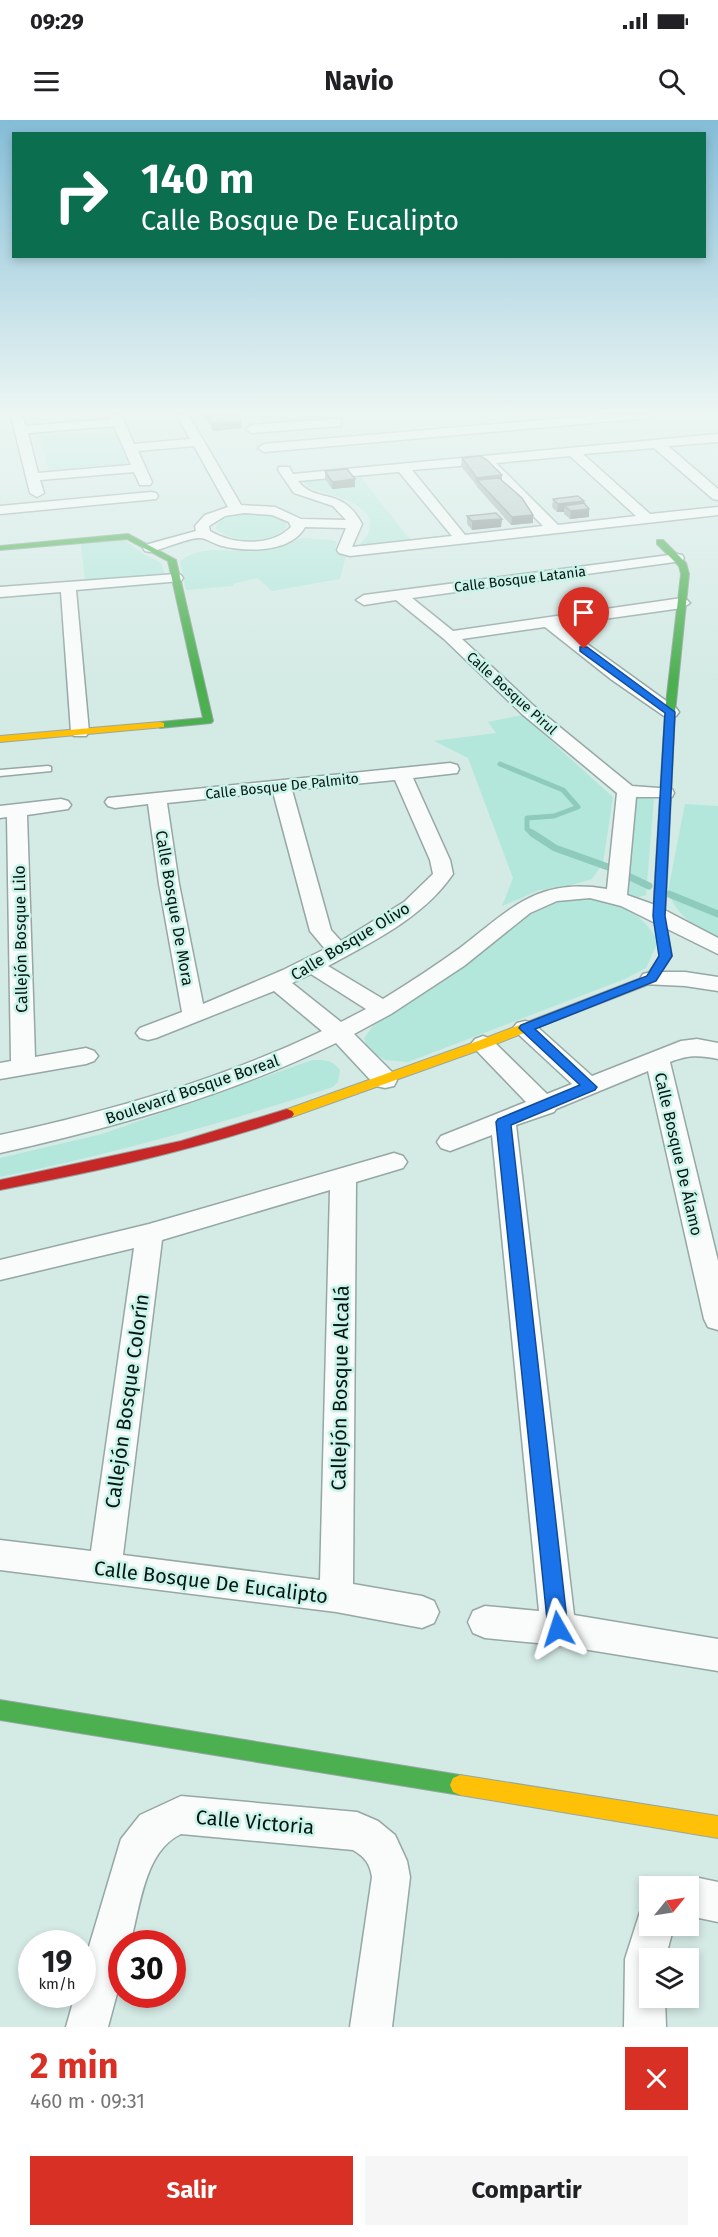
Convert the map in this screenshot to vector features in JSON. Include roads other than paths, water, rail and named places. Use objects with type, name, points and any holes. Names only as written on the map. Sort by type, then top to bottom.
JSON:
[{"type":"street","points":[[0,510],[97,503]]},
{"type":"street","points":[[232,503],[236,509]]},
{"type":"street","points":[[337,503],[351,513],[353,530],[344,550],[358,552],[718,511]]},
{"type":"street","points":[[432,503],[462,540]]},
{"type":"street","points":[[528,503],[555,530]]},
{"type":"street","points":[[629,503],[647,519]]},
{"type":"street","points":[[296,528],[287,514],[275,511],[236,509],[222,512],[206,520],[202,526],[204,532],[218,541],[239,545],[265,544],[280,540],[296,528],[353,530]]},
{"type":"street","points":[[150,549],[204,532]]},
{"type":"street","points":[[0,548],[128,536],[172,560],[208,721],[0,739]]},
{"type":"street","points":[[166,557],[218,541]]},
{"type":"street","points":[[651,979],[666,956],[659,916],[665,793],[670,712],[686,574],[683,565],[660,542]]},
{"type":"street","name":"Calle Bosque Latania","points":[[364,600],[676,558]]},
{"type":"street","points":[[0,592],[176,578]]},
{"type":"street","points":[[68,586],[80,732]]},
{"type":"street","name":"Calle Bosque Pirul","points":[[399,595],[450,636],[528,710],[627,791]]},
{"type":"street","points":[[450,636],[682,603]]},
{"type":"street","points":[[549,622],[618,676],[670,712]]},
{"type":"street","name":"Calle Bosque De Palmito","points":[[115,802],[402,776],[450,769]]},
{"type":"street","name":"Calle Bosque Olivo","points":[[148,1033],[279,983],[313,966],[408,909],[434,887],[443,874],[441,860],[402,776]]},
{"type":"street","points":[[281,786],[321,931],[339,952]]},
{"type":"street","points":[[616,896],[627,791],[665,793]]},
{"type":"street","name":"Calle Bosque De Mora","points":[[157,799],[169,884],[194,1016]]},
{"type":"street","points":[[9,812],[61,805]]},
{"type":"street","name":"Callejón Bosque Lilo","points":[[9,812],[11,1069]]},
{"type":"street","name":"Boulevard Bosque Boreal","points":[[0,1144],[81,1127],[153,1106],[240,1075],[339,1033],[383,1009],[458,960],[526,905],[539,898],[573,892],[616,896],[718,947]]},
{"type":"street","points":[[313,966],[383,1009]]},
{"type":"street","points":[[0,1185],[125,1161],[256,1125],[483,1044],[651,979],[685,979],[718,984]]},
{"type":"street","points":[[279,983],[339,1033],[385,1080]]},
{"type":"street","points":[[525,1028],[590,1087]]},
{"type":"street","points":[[483,1044],[545,1106]]},
{"type":"street","points":[[450,1142],[690,1047],[718,1051]]},
{"type":"street","points":[[11,1069],[86,1056]]},
{"type":"street","name":"Calle Bosque De Álamo","points":[[657,1059],[718,1320]]},
{"type":"street","points":[[503,1122],[558,1629]]},
{"type":"street","points":[[0,1270],[149,1234],[343,1179],[394,1162]]},
{"type":"street","name":"Callejón Bosque Alcalá","points":[[336,1598],[343,1179]]},
{"type":"street","name":"Callejón Bosque Colorín","points":[[105,1568],[149,1234]]},
{"type":"street","name":"Calle Bosque De Eucalipto","points":[[0,1555],[336,1598],[422,1612]]},
{"type":"street","points":[[485,1622],[558,1629],[718,1654]]},
{"type":"street","points":[[0,1710],[718,1827]]},
{"type":"street","name":"Calle Victoria","points":[[87,2027],[135,1853],[145,1835],[160,1823],[181,1815],[357,1831],[370,1837],[381,1846],[389,1860],[391,1877],[371,2027]]},
{"type":"street","points":[[699,1898],[718,1902]]},
{"type":"street","points":[[645,2027],[645,1959],[651,1936]]},
{"type":"lane","points":[[0,773],[48,769]]},
{"type":"waterway","points":[[500,764],[563,790],[578,807],[554,816],[527,818],[527,829],[534,835]]},
{"type":"waterway","points":[[532,833],[555,848],[608,867]]},
{"type":"waterway","points":[[630,877],[649,886]]},
{"type":"waterway","points":[[669,894],[718,914]]}]
